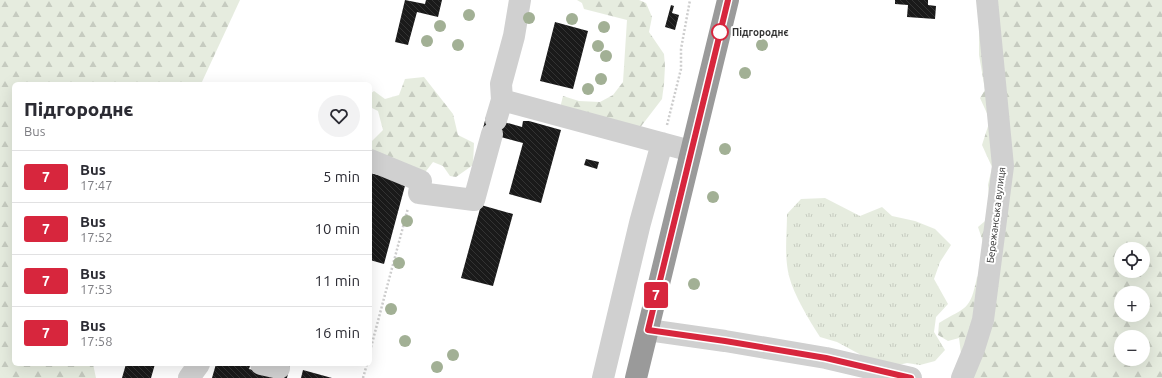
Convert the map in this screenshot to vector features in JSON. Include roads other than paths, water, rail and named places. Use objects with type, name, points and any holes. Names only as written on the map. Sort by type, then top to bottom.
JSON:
[{"type":"highway","points":[[636,378],[728,0]]},
{"type":"street","points":[[372,161],[421,181],[419,193],[474,200],[497,118],[501,84],[514,36],[520,0]]},
{"type":"street","name":"Бережанська вулиця","points":[[962,378],[974,349],[983,320],[1003,166],[987,0]]},
{"type":"street","points":[[497,118],[662,143],[691,151]]},
{"type":"street","points":[[603,378],[640,223],[662,143]]},
{"type":"street","points":[[648,330],[826,358],[911,378]]},
{"type":"street","points":[[189,378],[198,366]]},
{"type":"place","name":"Підгороднє","points":[[720,32]]}]
